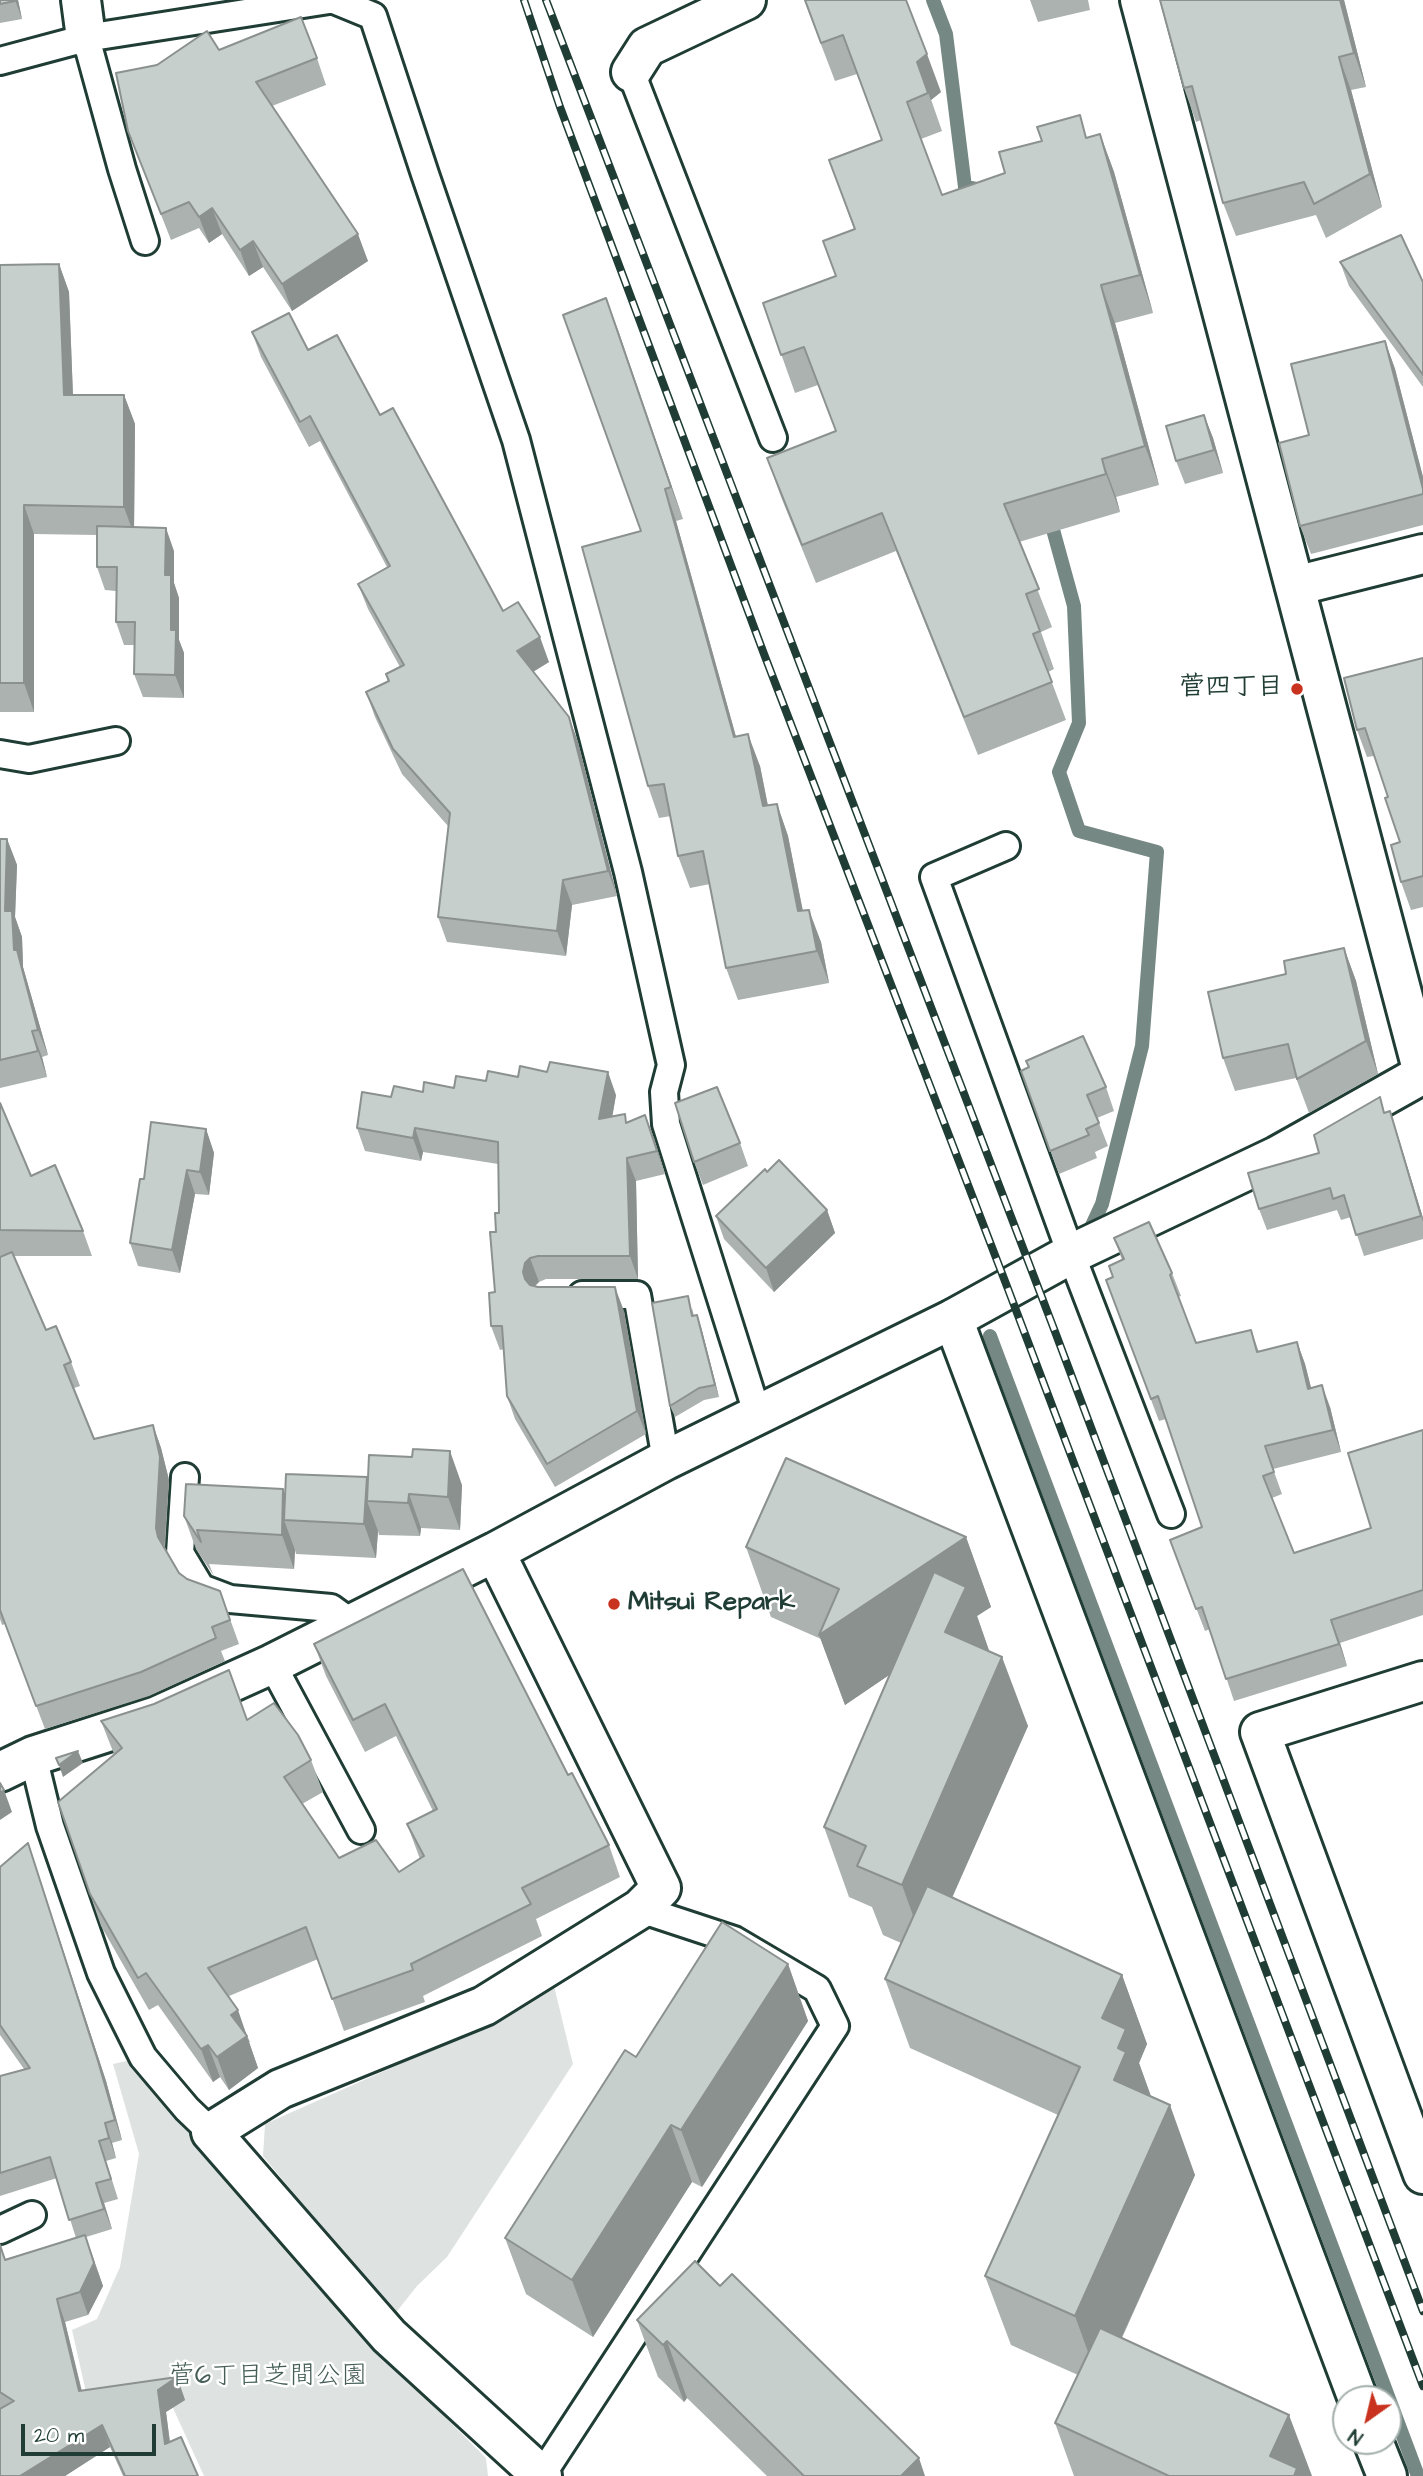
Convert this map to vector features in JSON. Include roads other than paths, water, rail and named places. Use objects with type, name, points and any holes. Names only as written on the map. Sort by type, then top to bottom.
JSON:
[{"type":"street","points":[[81,0],[86,38]]},
{"type":"street","points":[[631,72],[647,47],[746,0]]},
{"type":"street","points":[[16,1764],[157,1716],[272,1664],[495,1552],[666,1460],[953,1319],[1071,1254],[1277,1156],[1423,1074],[1140,0]]},
{"type":"street","points":[[1296,586],[1423,554]]},
{"type":"street","points":[[953,1319],[1353,2385]]},
{"type":"street","points":[[495,1552],[661,1888],[640,1909],[484,2006],[280,2089],[211,2132],[389,2336],[542,2476]]},
{"type":"street","points":[[1423,1681],[1260,1732],[1423,2174]]},
{"type":"street","points":[[1379,2455],[1387,2476]]},
{"type":"lane","points":[[0,61],[86,38],[329,0]]},
{"type":"lane","points":[[334,0],[373,16],[516,440],[628,872],[671,1065],[664,1092],[666,1124],[758,1416]]},
{"type":"lane","points":[[86,38],[145,241]]},
{"type":"lane","points":[[631,72],[773,438]]},
{"type":"lane","points":[[0,754],[29,759],[116,741]]},
{"type":"lane","points":[[1006,846],[934,877],[1071,1254],[1171,1514]]},
{"type":"lane","points":[[560,1295],[637,1295],[666,1460]]},
{"type":"lane","points":[[186,1478],[180,1553],[201,1588],[230,1599],[331,1608],[353,1624]]},
{"type":"lane","points":[[272,1664],[361,1830]]},
{"type":"lane","points":[[16,1764],[50,1826],[102,1973],[143,2057],[187,2109],[211,2132]]},
{"type":"lane","points":[[542,2476],[835,2026],[817,1989],[734,1940],[640,1909]]},
{"type":"lane","points":[[0,2230],[32,2215]]},
{"type":"waterway","points":[[933,0],[946,34],[965,187],[982,190]]},
{"type":"waterway","points":[[1049,515],[1074,606],[1079,723],[1059,772],[1079,831],[1157,852],[1142,1046],[1102,1204],[1089,1232]]},
{"type":"waterway","points":[[990,1336],[1418,2476]]},
{"type":"railway","points":[[524,0],[560,107],[764,654],[1008,1289],[1423,2386]]},
{"type":"railway","points":[[546,0],[1054,1329],[1423,2311]]},
{"type":"place","name":"菅四丁目","points":[[1297,689]]},
{"type":"place","name":"Mitsui Repark","points":[[614,1604]]},
{"type":"park label","name":"菅6丁目芝間公園","points":[[268,2378]]}]
